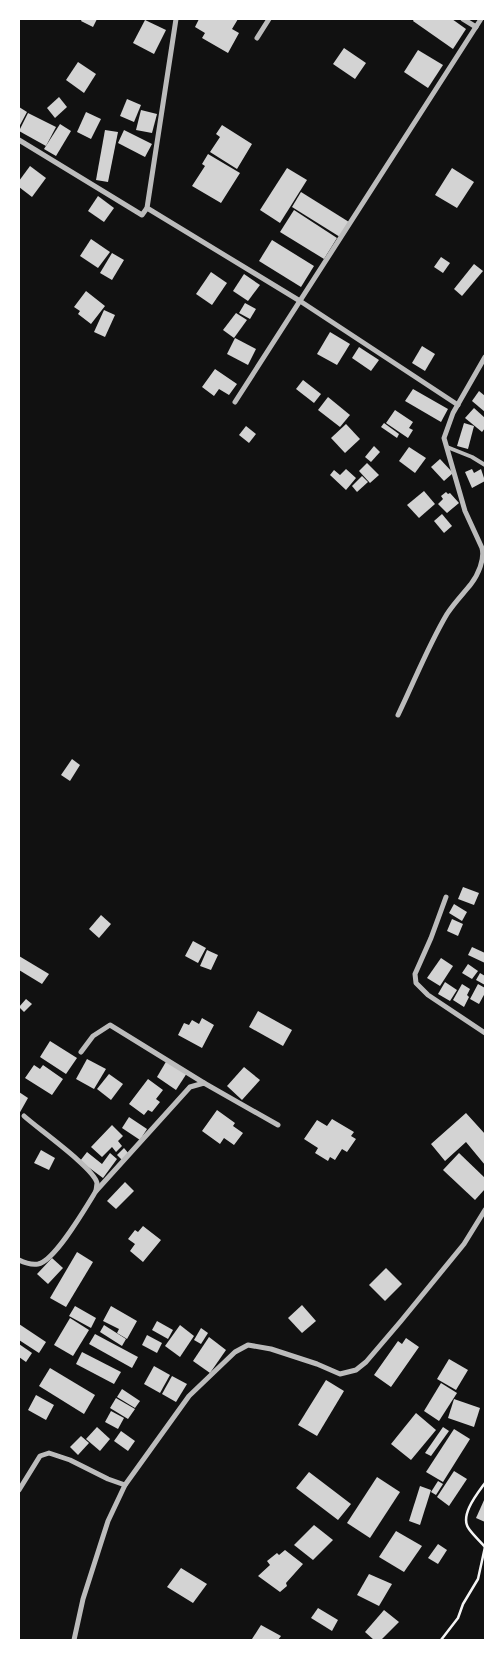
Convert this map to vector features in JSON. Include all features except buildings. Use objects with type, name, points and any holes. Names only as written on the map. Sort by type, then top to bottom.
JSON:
[{"type":"street","points":[[19,140],[142,215],[147,208],[176,20],[169,19]]},
{"type":"street","points":[[257,38],[270,19]]},
{"type":"street","points":[[463,19],[476,27]]},
{"type":"street","points":[[235,402],[481,19]]},
{"type":"street","points":[[147,208],[300,301],[458,405]]},
{"type":"street","points":[[398,715],[444,620],[458,599],[473,582],[484,553],[465,511],[444,438],[453,413],[485,357]]},
{"type":"street","points":[[446,897],[416,974],[416,983],[428,995],[485,1033]]},
{"type":"street","points":[[81,1052],[93,1036],[110,1025],[204,1083],[278,1125]]},
{"type":"street","points":[[19,1260],[28,1264],[37,1264],[44,1261],[67,1236],[96,1191],[190,1087],[204,1083]]},
{"type":"street","points":[[24,1116],[68,1151],[94,1178],[97,1184],[96,1191]]},
{"type":"street","points":[[74,1640],[83,1599],[108,1521],[125,1485],[189,1396],[235,1352],[248,1345],[271,1349],[317,1364],[340,1374],[356,1370],[366,1362],[464,1244],[485,1210]]},
{"type":"street","points":[[19,1490],[40,1456],[49,1452],[125,1485]]},
{"type":"lane","points":[[447,446],[472,456],[485,465]]},
{"type":"path","points":[[441,1640],[458,1618],[463,1604],[478,1579],[485,1547],[469,1529],[466,1524],[466,1516],[485,1483]]}]
